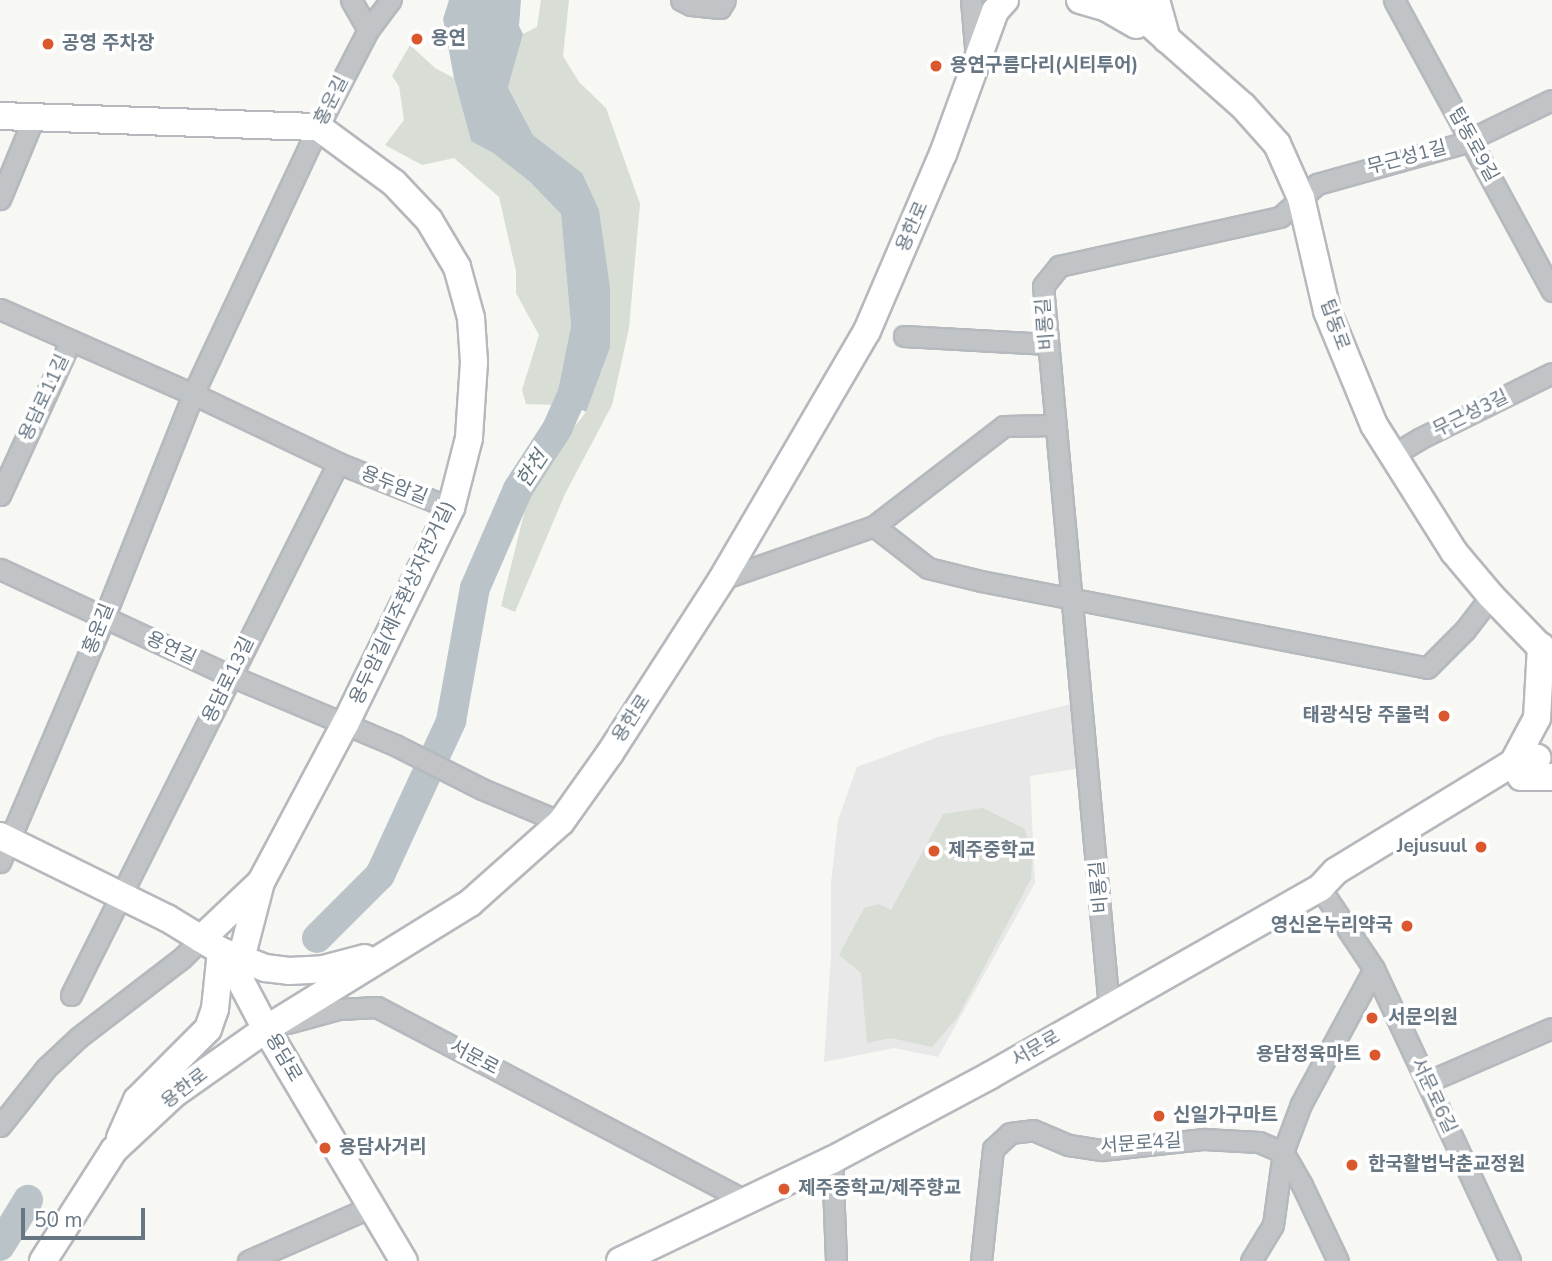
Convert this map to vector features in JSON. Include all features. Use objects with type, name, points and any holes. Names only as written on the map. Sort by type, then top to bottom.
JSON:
[{"type":"main road","points":[[1000,6],[1023,0]]},
{"type":"main road","points":[[1080,0],[1105,7],[1168,42]]},
{"type":"main road","name":"탑동로","points":[[1123,0],[1244,106],[1269,132],[1290,168],[1300,198],[1327,311],[1374,425],[1391,456],[1454,552],[1491,596],[1548,651]]},
{"type":"main road","points":[[1156,0],[1168,42]]},
{"type":"main road","name":"용한로","points":[[43,1261],[116,1149],[174,1094],[266,1029],[470,903],[561,822],[610,753],[722,579],[867,331],[907,243],[1000,6]]},
{"type":"main road","points":[[0,116],[318,127]]},
{"type":"main road","name":"용두암길(제주환상자전거길)","points":[[116,1149],[137,1100],[208,1029],[215,1009],[225,956],[451,509],[469,438],[474,362],[471,318],[457,267],[429,220],[394,183],[318,127]]},
{"type":"main road","points":[[1535,765],[1537,718],[1548,651]]},
{"type":"main road","name":"서문로","points":[[620,1261],[832,1160],[1320,888],[1336,871],[1535,765]]},
{"type":"main road","points":[[3,846],[167,918],[225,956],[265,968],[323,969],[354,963],[409,941]]},
{"type":"main road","points":[[225,956],[261,881]]},
{"type":"main road","name":"용담로","points":[[225,956],[404,1261]]},
{"type":"street","points":[[351,0],[368,30]]},
{"type":"street","name":"홍운길","points":[[3,846],[104,618],[193,394],[318,127],[368,30],[391,0]]},
{"type":"street","points":[[681,0],[691,5],[720,8],[725,0]]},
{"type":"street","points":[[971,0],[976,63]]},
{"type":"street","name":"탑동로9길","points":[[1394,0],[1552,291]]},
{"type":"street","name":"무근성1길","points":[[1300,198],[1317,184],[1470,140],[1552,100]]},
{"type":"street","points":[[0,199],[34,117]]},
{"type":"street","name":"비룡길","points":[[1109,1008],[1044,286],[1059,265],[1280,217],[1300,198]]},
{"type":"street","points":[[0,309],[193,394],[338,463]]},
{"type":"street","points":[[904,335],[1048,344]]},
{"type":"street","name":"용담로11길","points":[[0,495],[72,340]]},
{"type":"street","name":"무근성3길","points":[[1391,456],[1419,439],[1552,373]]},
{"type":"street","points":[[722,579],[874,526],[1004,426],[1055,425]]},
{"type":"street","name":"용두암길","points":[[338,463],[451,509]]},
{"type":"street","name":"용담로13길","points":[[122,897],[338,463]]},
{"type":"street","points":[[874,526],[929,568],[1427,668],[1465,630],[1491,596]]},
{"type":"street","name":"용연길","points":[[0,569],[231,676],[395,745],[482,789],[561,822]]},
{"type":"street","name":"서문로6길","points":[[1320,888],[1374,969],[1510,1261]]},
{"type":"street","points":[[71,995],[122,897]]},
{"type":"street","points":[[0,1126],[46,1068],[81,1035],[182,958],[225,956]]},
{"type":"street","points":[[1251,1261],[1273,1225],[1283,1152],[1300,1104],[1374,969]]},
{"type":"street","name":"서문로","points":[[266,1029],[338,1009],[377,1007],[747,1200]]},
{"type":"street","points":[[1427,1082],[1552,1028]]},
{"type":"street","name":"서문로4길","points":[[982,1261],[993,1149],[1010,1133],[1033,1130],[1069,1145],[1102,1150],[1204,1139],[1259,1142],[1283,1152]]},
{"type":"street","points":[[1283,1152],[1338,1261]]},
{"type":"street","points":[[832,1160],[836,1261]]},
{"type":"street","points":[[248,1261],[370,1207]]},
{"type":"shaded area","points":[[449,0],[521,0],[519,26],[523,34],[508,87],[533,135],[582,173],[599,210],[610,288],[610,348],[586,412],[570,404],[555,405],[571,326],[561,214],[529,181],[493,153],[471,141],[454,78],[443,19]]},
{"type":"shaded area","points":[[541,0],[569,0],[563,56],[579,82],[606,108],[640,204],[629,328],[612,405],[565,494],[515,612],[501,606],[532,482],[586,412],[610,348],[582,173],[533,135],[508,86],[523,34],[537,27]]},
{"type":"shaded area","points":[[410,45],[435,68],[454,78],[471,141],[493,153],[529,181],[561,214],[571,326],[555,405],[526,404],[522,390],[539,335],[516,293],[516,271],[499,197],[454,158],[422,165],[385,145],[404,120],[399,86],[392,76]]},
{"type":"shaded area","name":"제주중학교","points":[[1075,703],[1081,768],[1030,776],[1035,883],[938,1057],[894,1048],[824,1062],[831,956],[831,883],[838,820],[857,767],[938,737]]},
{"type":"shaded area","points":[[983,808],[1025,829],[1032,859],[1031,879],[957,1018],[932,1047],[891,1038],[867,1043],[861,973],[839,955],[864,908],[879,904],[891,910],[943,814]]},
{"type":"waterway","name":"한천","points":[[317,938],[380,875],[451,721],[475,588],[518,489],[557,429],[584,368]]},
{"type":"waterway","name":"한천","points":[[0,1246],[28,1200]]},
{"type":"place","name":"용연","points":[[417,39]]},
{"type":"place","name":"공영 주차장","points":[[48,44]]},
{"type":"place","name":"용연구름다리(시티투어)","points":[[936,66]]},
{"type":"place","name":"태광식당 주물럭","points":[[1444,716]]},
{"type":"place","name":"Jejusuul","points":[[1481,847]]},
{"type":"place","name":"제주중학교","points":[[934,851]]},
{"type":"place","name":"영신온누리약국","points":[[1407,926]]},
{"type":"place","name":"서문의원","points":[[1372,1018]]},
{"type":"place","name":"용담정육마트","points":[[1375,1055]]},
{"type":"place","name":"신일가구마트","points":[[1159,1116]]},
{"type":"place","name":"용담사거리","points":[[325,1148]]},
{"type":"place","name":"한국활법낙춘교정원","points":[[1352,1165]]},
{"type":"place","name":"제주중학교/제주향교","points":[[784,1189]]}]
